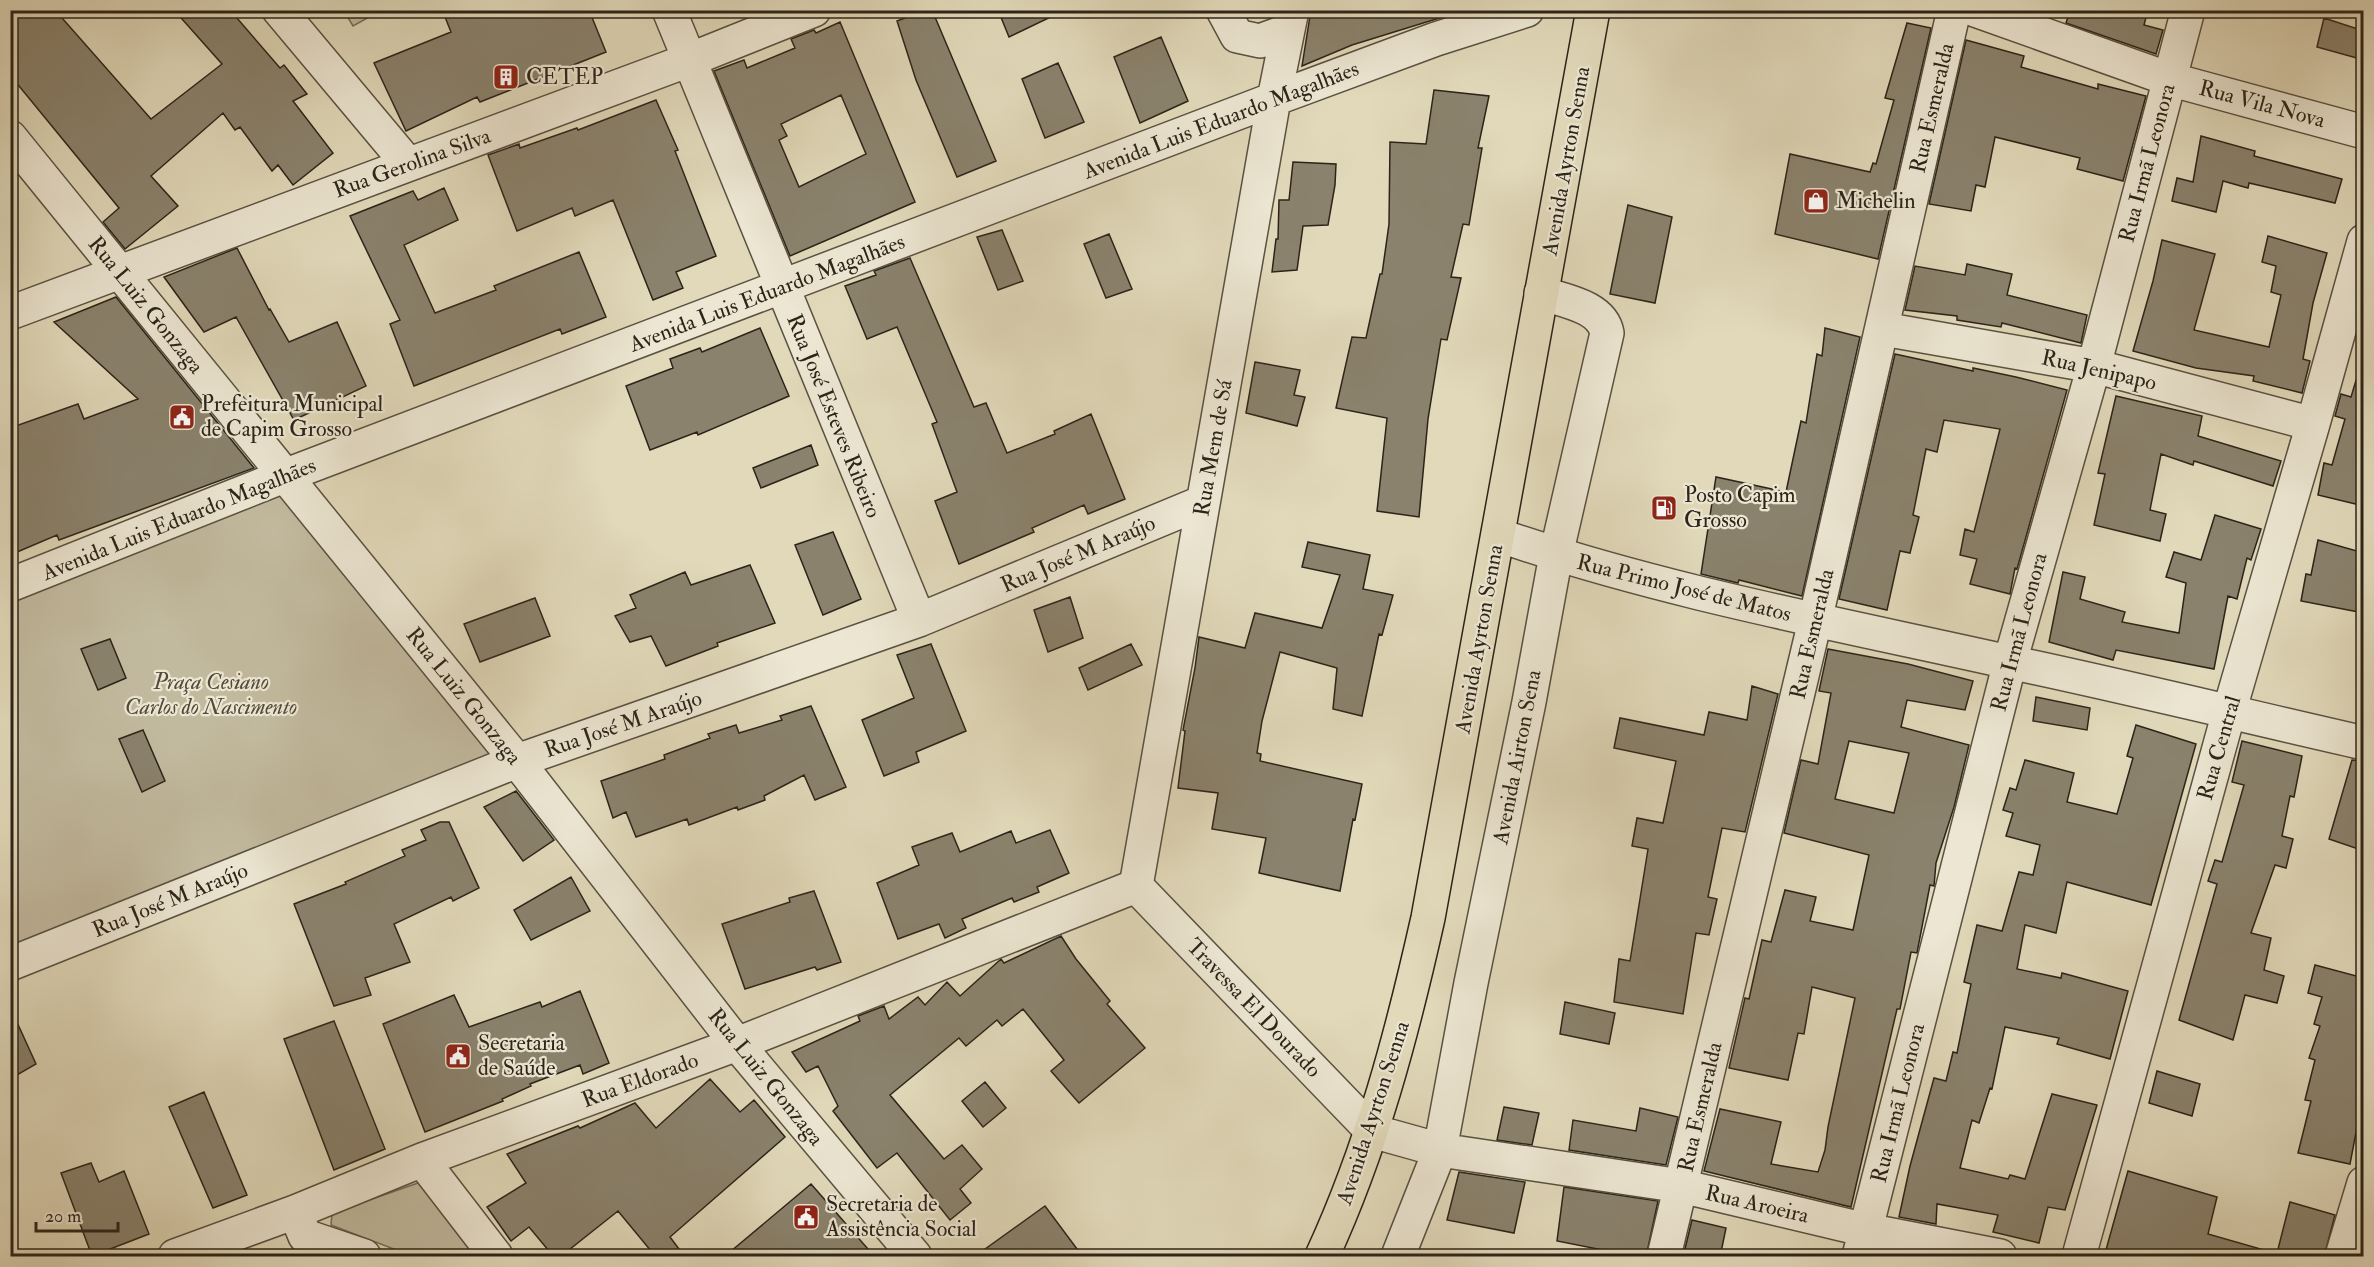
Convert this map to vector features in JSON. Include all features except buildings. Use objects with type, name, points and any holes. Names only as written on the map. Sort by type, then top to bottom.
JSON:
[{"type":"highway","name":"Avenida Ayrton Senna","points":[[1322,1257],[1372,1131],[1409,1003],[1428,918],[1593,10]]},
{"type":"street","points":[[279,10],[408,164]]},
{"type":"street","name":"Rua José Esteves Ribeiro","points":[[669,10],[919,620]]},
{"type":"street","name":"Rua Gerolina Silva","points":[[10,313],[689,60],[814,10]]},
{"type":"street","points":[[1223,10],[1237,36],[1260,41],[1289,21]]},
{"type":"street","name":"Avenida Luis Eduardo Magalhães","points":[[10,585],[284,476],[1274,99],[1436,39],[1527,10]]},
{"type":"street","name":"Rua Esmeralda","points":[[1664,1257],[1883,329],[1954,10]]},
{"type":"street","name":"Rua Irmã Leonora","points":[[1863,1243],[2010,662],[2094,366],[2188,10]]},
{"type":"street","name":"Rua Vila Nova","points":[[1987,12],[2169,79],[2364,132]]},
{"type":"street","name":"Rua Mem de Sá","points":[[1136,886],[1289,21]]},
{"type":"street","name":"Rua Luiz Gonzaga","points":[[10,137],[517,761],[737,1044],[915,1257]]},
{"type":"street","name":"Rua Central","points":[[2079,1257],[2229,712],[2364,241]]},
{"type":"street","name":"Avenida Airton Sena","points":[[1398,1257],[1440,1150],[1556,555],[1607,333],[1606,323],[1596,313],[1541,293]]},
{"type":"street","name":"Rua Jenipapo","points":[[1883,329],[2094,366],[2313,424]]},
{"type":"street","name":"Rua José M Araújo","points":[[10,964],[517,761],[919,620],[1203,502]]},
{"type":"street","name":"Rua Primo José de Matos","points":[[1498,536],[1556,555],[1815,621],[2010,662],[2364,743]]},
{"type":"street","name":"Rua Eldorado","points":[[176,1257],[299,1235],[422,1160],[737,1044],[1136,886]]},
{"type":"street","name":"Travessa El Dourado","points":[[1136,886],[1372,1131]]},
{"type":"street","name":"Rua Aroeira","points":[[1372,1131],[1440,1150],[1681,1186],[1863,1243],[2000,1257]]},
{"type":"street","points":[[422,1160],[496,1257]]},
{"type":"street","points":[[2342,1257],[2364,1183]]},
{"type":"street","points":[[299,1235],[364,1257]]},
{"type":"green space","points":[[344,11],[380,11],[353,26]]},
{"type":"green space","name":"Praça Cesiano Carlos do Nascimento","points":[[283,490],[497,756],[11,952],[11,600]]},
{"type":"green space","points":[[421,1182],[477,1256],[412,1256],[331,1225],[332,1213]]},
{"type":"place","name":"CETEP","points":[[506,77]]},
{"type":"place","name":"Michelin","points":[[1816,201]]},
{"type":"place","name":"Prefeitura Municipal de Capim Grosso","points":[[182,417]]},
{"type":"place","name":"Posto Capim Grosso","points":[[1664,508]]},
{"type":"place","name":"Secretaria de Saúde","points":[[458,1056]]},
{"type":"place","name":"Secretaria de Assistência Social","points":[[806,1217]]}]
